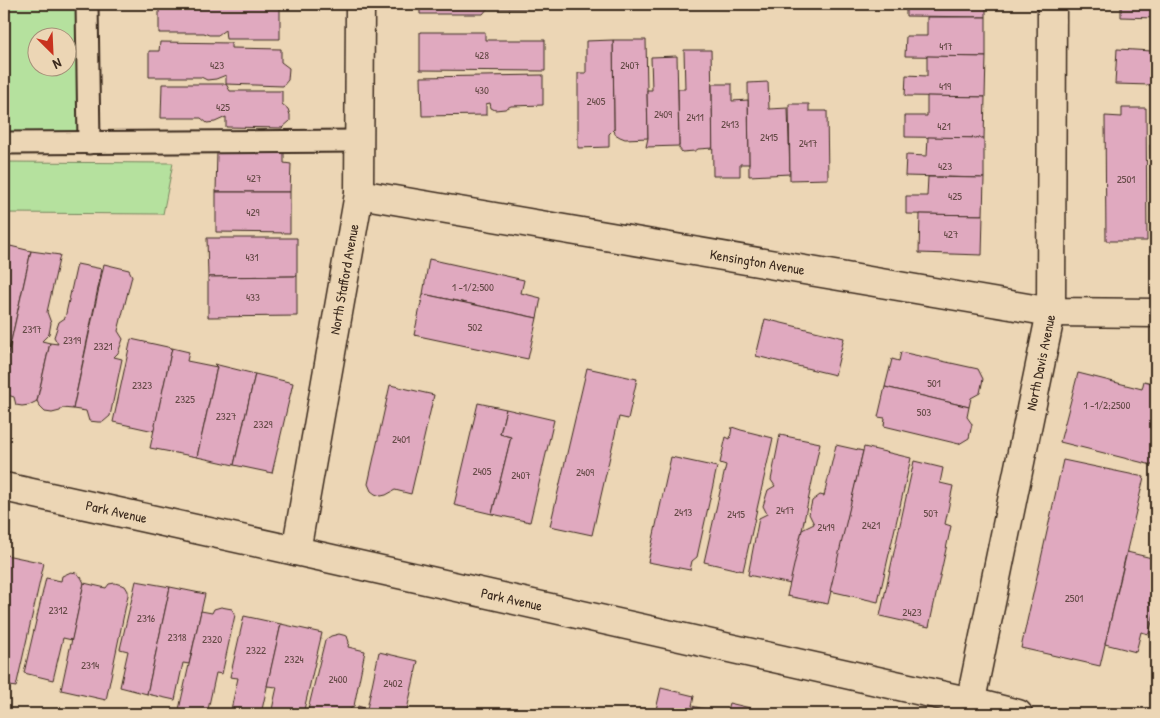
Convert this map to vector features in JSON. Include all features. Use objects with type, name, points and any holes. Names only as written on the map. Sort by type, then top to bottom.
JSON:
[{"type":"street","name":"North Stafford Avenue","points":[[296,550],[359,194],[360,4]]},
{"type":"street","name":"North Davis Avenue","points":[[970,708],[1051,312],[1052,4]]},
{"type":"street","name":"Kensington Avenue","points":[[359,194],[1051,312],[1156,313]]},
{"type":"street","name":"Park Avenue","points":[[4,487],[296,550],[970,708],[1018,714]]},
{"type":"lane","points":[[87,4],[89,143]]},
{"type":"lane","points":[[4,144],[359,141]]},
{"type":"green space","points":[[4,4],[87,4],[89,143],[4,143]]},
{"type":"green space","points":[[4,162],[173,163],[163,214],[4,213]]},
{"type":"building","points":[[280,4],[280,5],[159,5]]},
{"type":"building","points":[[420,4],[529,4],[529,8],[488,8],[483,14],[420,14]]},
{"type":"building","points":[[906,4],[986,4],[986,17],[906,16]]},
{"type":"building","points":[[1121,4],[1156,4],[1156,18],[1121,17]]},
{"type":"building","points":[[159,5],[280,5],[280,39],[226,39],[225,30],[218,35],[204,33],[159,33]]},
{"type":"building","points":[[927,17],[986,17],[986,57],[905,56],[906,36],[927,36]]},
{"type":"building","points":[[420,32],[485,32],[485,40],[545,40],[545,71],[420,70]]},
{"type":"building","points":[[613,40],[646,40],[648,138],[625,139],[615,134]]},
{"type":"building","points":[[613,40],[614,129],[609,134],[609,147],[578,148],[578,73],[586,73],[586,41]]},
{"type":"building","points":[[160,42],[231,43],[231,48],[281,49],[281,62],[289,68],[288,80],[283,86],[226,84],[226,75],[207,80],[201,77],[149,77],[149,51],[159,51]]},
{"type":"building","points":[[1117,49],[1152,51],[1151,85],[1115,84]]},
{"type":"building","points":[[684,50],[711,50],[713,148],[682,152],[679,148],[678,89],[685,89]]},
{"type":"building","points":[[677,56],[679,146],[646,147],[648,138],[647,90],[652,90],[651,57]]},
{"type":"building","points":[[927,56],[986,57],[985,97],[905,96],[906,75],[927,76]]},
{"type":"building","points":[[543,75],[543,105],[511,106],[495,110],[491,108],[490,103],[486,104],[486,115],[422,116],[421,77]]},
{"type":"building","points":[[768,82],[769,109],[788,108],[790,174],[749,176],[748,83]]},
{"type":"building","points":[[162,84],[226,84],[230,91],[282,91],[282,104],[288,109],[290,121],[282,128],[226,127],[226,117],[207,123],[201,118],[161,118]]},
{"type":"building","points":[[712,84],[732,84],[732,101],[748,100],[749,164],[740,164],[740,176],[713,176]]},
{"type":"building","points":[[927,96],[985,97],[984,138],[905,137],[905,116],[927,116]]},
{"type":"building","points":[[789,104],[809,104],[809,111],[827,111],[828,179],[790,180]]},
{"type":"building","points":[[1122,108],[1146,108],[1147,241],[1106,241],[1105,116],[1122,117]]},
{"type":"building","points":[[928,137],[984,138],[984,178],[905,176],[906,155],[927,156]]},
{"type":"building","points":[[1150,145],[1156,145],[1156,230],[1152,230]]},
{"type":"building","points":[[217,152],[284,153],[284,163],[291,164],[290,192],[216,192]]},
{"type":"building","points":[[928,177],[984,178],[983,215],[906,214],[906,196],[927,196]]},
{"type":"building","points":[[216,192],[290,192],[290,233],[216,232]]},
{"type":"building","points":[[920,214],[983,215],[982,255],[919,253]]},
{"type":"building","points":[[207,238],[297,238],[297,276],[208,277]]},
{"type":"building","points":[[6,245],[31,251],[4,373],[4,256]]},
{"type":"building","points":[[31,251],[60,255],[47,312],[51,323],[49,334],[42,341],[50,343],[37,401],[22,406],[16,405],[14,397],[4,394],[4,373]]},
{"type":"building","points":[[429,259],[524,280],[521,293],[541,298],[537,318],[423,294]]},
{"type":"building","points":[[77,264],[102,269],[73,409],[62,408],[60,411],[52,413],[45,412],[37,401],[50,343],[58,344],[54,337],[59,322],[65,318]]},
{"type":"building","points":[[104,264],[129,270],[132,276],[118,331],[123,339],[118,353],[114,357],[122,359],[110,416],[103,422],[98,422],[89,421],[86,411],[73,409]]},
{"type":"building","points":[[297,276],[297,316],[208,317],[208,277]]},
{"type":"building","points":[[423,294],[537,318],[528,359],[414,335]]},
{"type":"building","points":[[765,319],[844,338],[835,375],[756,356]]},
{"type":"building","points":[[131,339],[172,348],[154,431],[113,422]]},
{"type":"building","points":[[172,348],[189,352],[187,361],[217,367],[197,457],[150,448]]},
{"type":"building","points":[[901,352],[978,369],[983,379],[980,393],[971,398],[969,407],[885,387],[892,359],[899,361]]},
{"type":"building","points":[[214,364],[255,374],[234,465],[197,457],[217,367]]},
{"type":"building","points":[[587,368],[637,379],[628,419],[619,417],[592,535],[550,526]]},
{"type":"building","points":[[1078,373],[1142,389],[1144,381],[1156,384],[1156,466],[1060,442]]},
{"type":"building","points":[[255,374],[293,383],[272,473],[234,465]]},
{"type":"building","points":[[390,385],[434,395],[411,494],[395,490],[381,496],[371,491],[368,484]]},
{"type":"building","points":[[885,387],[969,407],[967,417],[972,424],[969,438],[959,444],[884,426],[885,418],[878,417]]},
{"type":"building","points":[[478,403],[506,409],[500,434],[511,437],[492,514],[454,505]]},
{"type":"building","points":[[506,409],[554,420],[530,522],[492,514],[511,437],[500,434]]},
{"type":"building","points":[[732,427],[773,438],[743,571],[704,562],[726,465],[720,463],[726,437],[730,439]]},
{"type":"building","points":[[780,435],[820,443],[791,584],[748,575],[759,518],[767,514],[763,506],[768,490],[775,486],[771,480]]},
{"type":"building","points":[[836,445],[863,451],[828,604],[787,596],[802,530],[814,524],[809,514],[812,501],[820,495],[824,496]]},
{"type":"building","points":[[864,447],[911,458],[878,602],[830,591]]},
{"type":"building","points":[[671,457],[717,467],[697,557],[692,561],[690,570],[648,562]]},
{"type":"building","points":[[1063,460],[1144,477],[1100,666],[1021,648]]},
{"type":"building","points":[[914,461],[943,468],[940,483],[953,486],[945,524],[951,526],[929,627],[880,616]]},
{"type":"building","points":[[1127,552],[1156,559],[1156,574],[1149,603],[1156,605],[1149,634],[1141,632],[1136,652],[1105,644]]},
{"type":"building","points":[[6,555],[44,563],[16,687],[4,685],[4,562]]},
{"type":"building","points":[[71,572],[81,577],[84,583],[72,640],[63,638],[53,680],[24,673],[46,578],[61,581],[62,576]]},
{"type":"building","points":[[136,581],[170,587],[147,694],[120,687],[128,651],[120,649]]},
{"type":"building","points":[[84,583],[106,588],[109,584],[115,583],[125,586],[128,591],[106,700],[61,690]]},
{"type":"building","points":[[170,587],[205,594],[189,664],[183,663],[175,700],[147,694]]},
{"type":"building","points":[[221,607],[232,609],[235,615],[222,674],[216,673],[207,714],[178,714],[201,611],[212,613],[214,609]]},
{"type":"building","points":[[244,616],[281,624],[261,714],[230,714],[238,678],[230,677]]},
{"type":"building","points":[[281,624],[322,633],[303,714],[271,714],[277,687],[267,686]]},
{"type":"building","points":[[1156,633],[1156,651],[1153,650]]},
{"type":"building","points":[[339,634],[347,636],[348,647],[365,651],[354,706],[349,710],[348,714],[307,714],[325,640]]},
{"type":"building","points":[[379,652],[418,661],[406,714],[356,714],[358,706],[367,709]]},
{"type":"building","points":[[661,688],[694,696],[692,706],[708,710],[707,714],[655,714]]},
{"type":"building","points":[[729,703],[763,711],[763,714],[726,714]]},
{"type":"building","points":[[708,710],[726,714],[707,714]]}]
